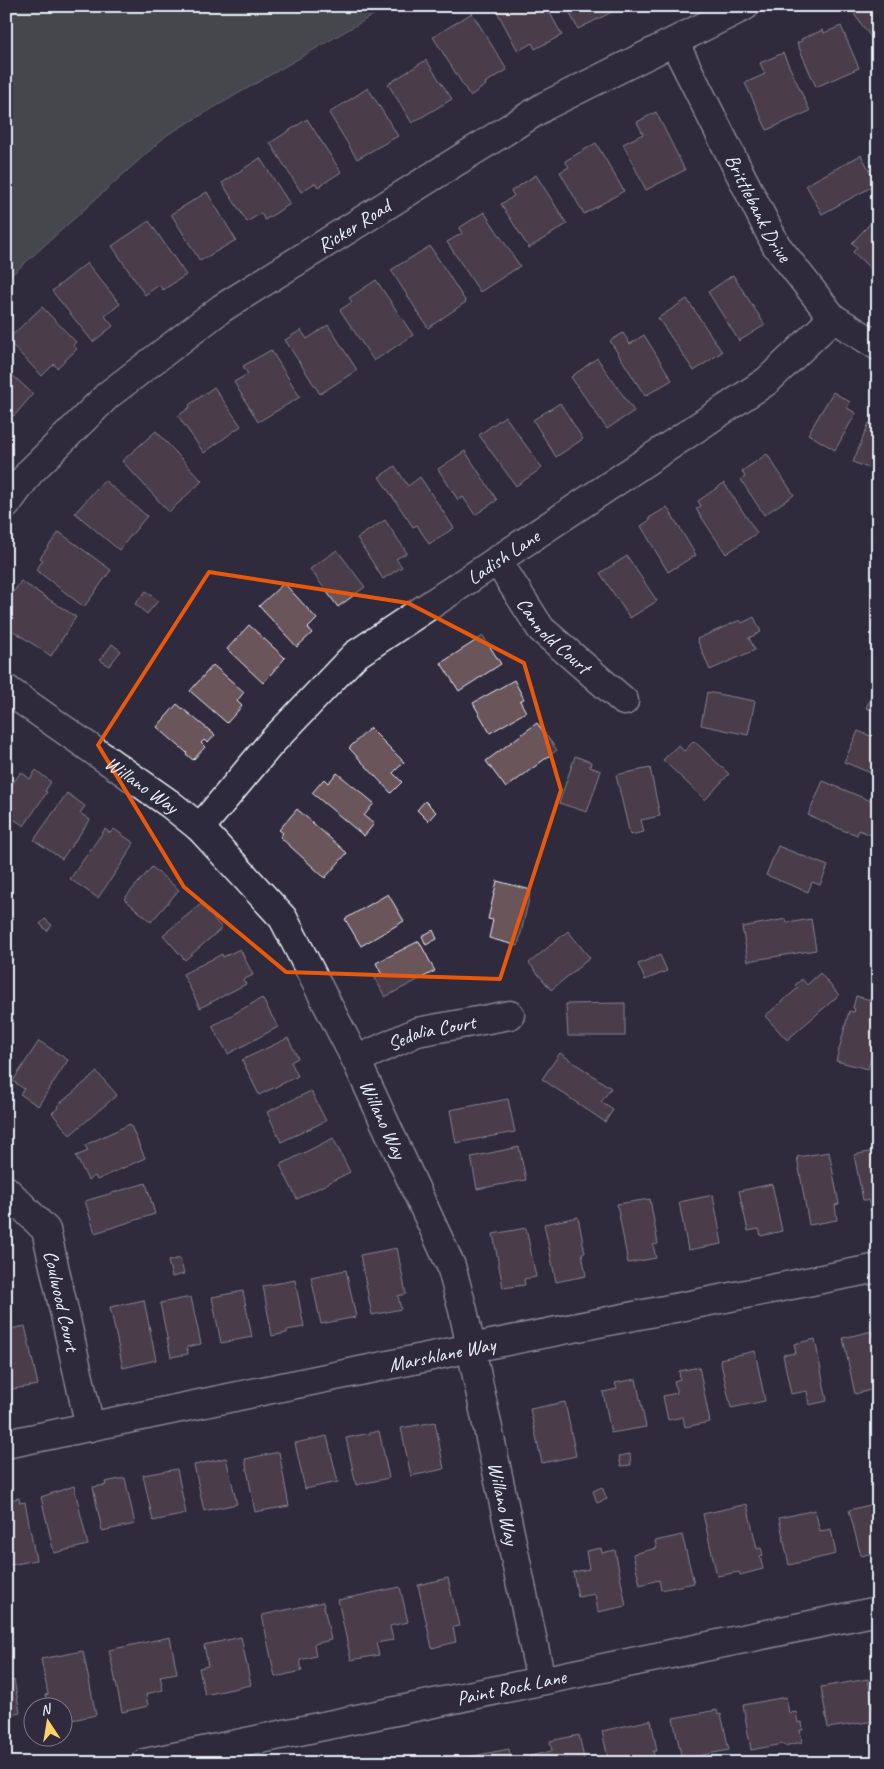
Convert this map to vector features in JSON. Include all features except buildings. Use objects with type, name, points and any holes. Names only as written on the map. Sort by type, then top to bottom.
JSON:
[{"type":"street","name":"Ricker Road","points":[[6,505],[30,472],[108,395],[222,308],[545,106],[745,6]]},
{"type":"street","name":"Brittlebank Drive","points":[[674,42],[776,245],[833,318],[878,346]]},
{"type":"street","name":"Ladish Lane","points":[[200,828],[271,743],[356,655],[767,381],[833,318]]},
{"type":"street","name":"Cannold Court","points":[[497,560],[541,629],[624,701]]},
{"type":"street","name":"Willano Way","points":[[6,689],[170,804],[200,828],[283,918],[356,1060],[451,1266],[471,1348],[541,1680]]},
{"type":"street","name":"Sedalia Court","points":[[356,1060],[417,1032],[510,1015]]},
{"type":"street","name":"Coulwood Court","points":[[6,1190],[46,1230],[90,1427]]},
{"type":"street","name":"Marshlane Way","points":[[6,1444],[471,1348],[878,1268]]},
{"type":"street","name":"Paint Rock Lane","points":[[145,1763],[878,1611]]},
{"type":"highlighted area","points":[[209,572],[408,603],[524,663],[561,790],[500,979],[286,972],[184,887],[98,745]]},
{"type":"green space","points":[[6,6],[389,6],[167,135],[6,280]]}]
